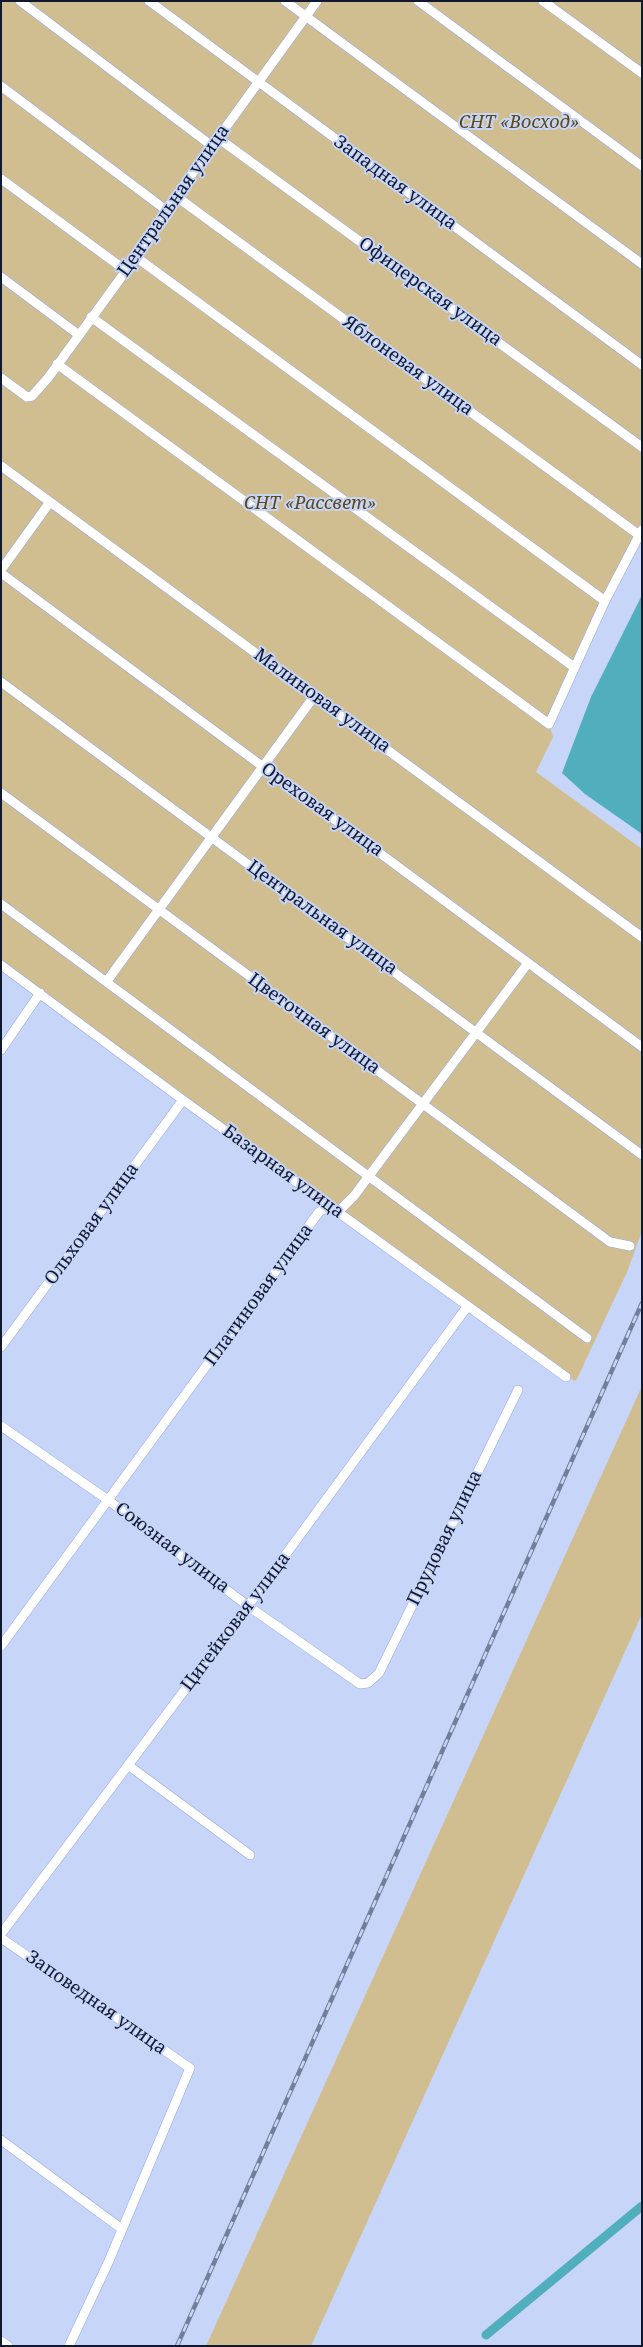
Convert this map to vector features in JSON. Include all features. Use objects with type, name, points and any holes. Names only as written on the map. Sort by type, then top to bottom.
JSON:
[{"type":"street","points":[[20,1],[212,146]]},
{"type":"street","name":"Западная улица","points":[[149,1],[642,365]]},
{"type":"street","points":[[285,1],[642,264]]},
{"type":"street","name":"Центральная улица","points":[[1,378],[27,397],[37,391],[136,257],[166,210],[317,1]]},
{"type":"street","points":[[418,1],[642,166]]},
{"type":"street","points":[[543,1],[642,74]]},
{"type":"street","points":[[1,86],[166,210]]},
{"type":"street","name":"Офицерская улица","points":[[218,138],[642,447]]},
{"type":"street","points":[[1,179],[125,270]]},
{"type":"street","name":"Яблоневая улица","points":[[177,197],[640,533]]},
{"type":"street","points":[[136,257],[605,601]]},
{"type":"street","points":[[1,277],[79,334]]},
{"type":"street","points":[[92,317],[574,667]]},
{"type":"street","points":[[56,364],[549,724],[605,601],[640,533]]},
{"type":"street","name":"Малиновая улица","points":[[1,466],[642,937]]},
{"type":"street","points":[[1,572],[50,502]]},
{"type":"street","name":"Ореховая улица","points":[[1,572],[642,1047]]},
{"type":"street","name":"Центральная улица","points":[[1,682],[642,1155]]},
{"type":"street","points":[[106,981],[315,696]]},
{"type":"street","name":"Цветочная улица","points":[[1,793],[610,1242],[630,1246]]},
{"type":"street","points":[[1,904],[587,1338]]},
{"type":"street","points":[[338,1212],[370,1176],[528,963]]},
{"type":"street","name":"Базарная улица","points":[[1,964],[182,1100],[566,1377]]},
{"type":"street","points":[[1,1050],[40,993]]},
{"type":"street","name":"Ольховая улица","points":[[1,1348],[182,1100]]},
{"type":"street","name":"Платиновая улица","points":[[1,1646],[319,1212],[324,1209],[338,1212]]},
{"type":"street","name":"Цигейковая улица","points":[[1,1934],[248,1606],[467,1307]]},
{"type":"street","name":"Прудовая улица","points":[[368,1683],[379,1673],[518,1390]]},
{"type":"street","name":"Союзная улица","points":[[1,1426],[108,1500],[248,1606],[360,1684],[368,1683]]},
{"type":"street","points":[[128,1766],[250,1855]]},
{"type":"street","name":"Заповедная улица","points":[[1,1938],[190,2068],[122,2229]]},
{"type":"street","points":[[1,2140],[122,2229],[68,2346]]},
{"type":"street","points":[[1,2341],[8,2346]]},
{"type":"green space","name":"СНТ «Рассвет»","points":[[1,1],[642,1],[642,530],[549,724],[553,737],[536,772],[642,849],[642,1231],[627,1272],[576,1381],[566,1377],[1,965]]},
{"type":"green space","points":[[642,1386],[642,1614],[311,2346],[206,2346]]},
{"type":"shaded area","points":[[642,595],[642,834],[585,794],[562,773],[591,697]]},
{"type":"waterway","points":[[486,2335],[642,2206]]},
{"type":"railway","points":[[177,2346],[642,1303]]},
{"type":"park label","name":"СНТ «Восход»","points":[[519,123]]}]
